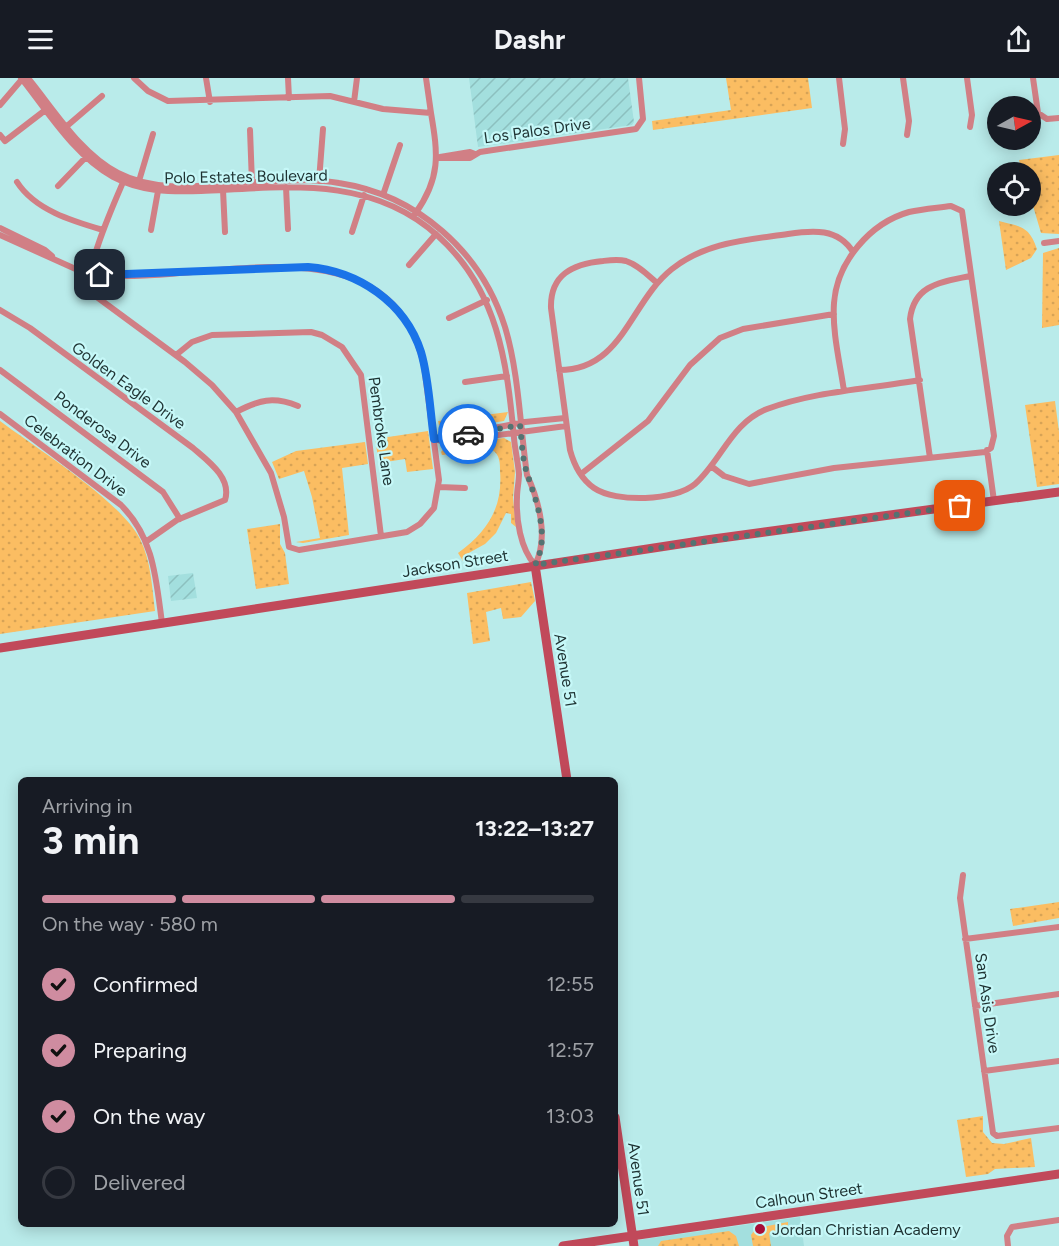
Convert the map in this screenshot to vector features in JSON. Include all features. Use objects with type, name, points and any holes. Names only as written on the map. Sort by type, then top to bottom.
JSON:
[{"type":"main road","name":"Jackson Street","points":[[0,648],[535,565],[1059,492]]},
{"type":"main road","name":"Avenue 51","points":[[535,565],[567,777]]},
{"type":"main road","name":"Avenue 51","points":[[618,1138],[633,1241]]},
{"type":"main road","name":"Calhoun Street","points":[[563,1246],[633,1241],[1059,1174]]},
{"type":"street","points":[[0,105],[23,78]]},
{"type":"street","name":"Polo Estates Boulevard","points":[[23,78],[48,108],[84,159],[124,179],[158,191],[324,187],[364,195],[415,214],[467,267],[487,300],[499,333],[517,429],[527,475],[536,495],[541,526],[541,552],[535,565],[526,554],[516,498],[519,473],[517,429],[508,338],[495,300],[465,253],[443,230],[383,195],[353,186],[319,181],[173,186],[124,179],[94,157],[48,108]]},
{"type":"street","points":[[134,78],[148,91],[168,101],[210,102],[330,96],[383,109],[431,113]]},
{"type":"street","points":[[206,78],[210,102]]},
{"type":"street","points":[[288,78],[289,98]]},
{"type":"street","points":[[354,102],[357,78]]},
{"type":"street","points":[[415,214],[432,186],[437,158],[426,78]]},
{"type":"street","name":"Los Palos Drive","points":[[437,158],[462,159],[475,154],[630,130],[641,124],[643,112],[639,78]]},
{"type":"street","points":[[839,78],[845,129],[843,144]]},
{"type":"street","points":[[903,78],[909,121],[907,135]]},
{"type":"street","points":[[968,78],[972,115],[970,127]]},
{"type":"street","points":[[1033,78],[1038,113],[1047,119],[1059,118]]},
{"type":"street","points":[[67,126],[102,96]]},
{"type":"street","points":[[0,135],[5,141],[48,108]]},
{"type":"street","points":[[319,181],[323,129]]},
{"type":"street","points":[[250,130],[252,183]]},
{"type":"street","points":[[139,181],[153,134]]},
{"type":"street","points":[[383,195],[400,146]]},
{"type":"street","points":[[58,186],[84,159]]},
{"type":"street","points":[[0,228],[91,274],[118,276],[308,267],[332,270],[356,279],[389,302],[414,336],[424,366],[439,488],[434,508],[420,524],[399,534],[292,549],[287,544],[284,517],[271,473],[252,435],[236,412],[212,385],[176,355],[94,296],[89,288],[91,274],[103,230],[124,179]]},
{"type":"street","points":[[17,182],[26,195],[41,206],[81,224],[103,230]]},
{"type":"street","points":[[286,187],[288,228]]},
{"type":"street","points":[[223,190],[225,232]]},
{"type":"street","points":[[151,230],[158,191]]},
{"type":"street","points":[[352,232],[364,195]]},
{"type":"street","points":[[711,466],[724,476],[749,484],[834,468],[987,450],[993,444],[994,436],[962,211],[951,206],[909,212],[890,220],[869,234],[854,252],[835,291],[834,314],[844,391]]},
{"type":"street","points":[[559,370],[576,370],[599,361],[614,344],[657,283],[694,254],[722,244],[813,230],[837,236],[854,252]]},
{"type":"street","points":[[0,234],[43,255],[52,256]]},
{"type":"street","points":[[409,265],[436,234]]},
{"type":"street","points":[[1044,243],[1059,241]]},
{"type":"street","points":[[657,283],[635,266],[620,260],[588,262],[561,275],[554,284],[551,299],[571,456],[581,474],[596,489],[610,495],[645,497],[686,490],[711,466],[741,426],[757,414],[780,405],[844,391],[920,380]]},
{"type":"street","points":[[930,458],[910,319],[912,305],[925,289],[934,284],[970,276]]},
{"type":"street","points":[[449,318],[487,300]]},
{"type":"street","name":"Golden Eagle Drive","points":[[0,310],[30,328],[193,448],[218,470],[226,485],[225,500],[180,519]]},
{"type":"street","points":[[581,474],[648,421],[690,365],[720,338],[743,329],[834,314]]},
{"type":"street","name":"Pembroke Lane","points":[[176,355],[192,342],[212,335],[298,331],[322,335],[333,341],[350,356],[361,375],[381,536]]},
{"type":"street","name":"Ponderosa Drive","points":[[0,370],[163,492],[180,519]]},
{"type":"street","points":[[465,382],[507,376]]},
{"type":"street","points":[[236,412],[265,399],[274,399],[298,406]]},
{"type":"street","name":"Celebration Drive","points":[[0,414],[121,506],[136,522],[147,541],[155,569],[162,623]]},
{"type":"street","points":[[434,439],[446,442],[566,422]]},
{"type":"street","points":[[987,450],[994,501]]},
{"type":"street","points":[[439,488],[465,488]]},
{"type":"street","points":[[147,541],[180,519]]},
{"type":"street","name":"San Asis Drive","points":[[963,875],[960,898],[994,1135],[1059,1128]]},
{"type":"street","points":[[965,939],[1059,927]]},
{"type":"street","points":[[975,1006],[1059,994]]},
{"type":"street","points":[[984,1071],[1059,1061]]},
{"type":"street","points":[[1008,1246],[1008,1231],[1012,1227],[1059,1220]]},
{"type":"shaded area","points":[[469,78],[628,78],[634,122],[632,125],[478,147]]},
{"type":"shaded area","points":[[726,78],[808,78],[812,108],[653,130],[652,121],[731,110]]},
{"type":"shaded area","points":[[1059,155],[1059,234],[1041,233],[1036,216],[1041,216],[1041,162],[1020,162],[1019,160]]},
{"type":"shaded area","points":[[999,221],[1024,229],[1031,236],[1037,249],[1031,258],[1006,270]]},
{"type":"shaded area","points":[[1059,248],[1059,325],[1042,328],[1043,253]]},
{"type":"shaded area","points":[[1055,401],[1059,432],[1059,484],[1037,487],[1025,405]]},
{"type":"shaded area","points":[[508,412],[504,421],[445,430],[438,421]]},
{"type":"shaded area","points":[[0,421],[97,493],[130,524],[147,556],[155,611],[0,634]]},
{"type":"shaded area","points":[[428,431],[433,469],[407,472],[405,459],[379,463],[375,439]]},
{"type":"shaded area","points":[[504,438],[511,442],[515,472],[513,498],[516,527],[511,523],[511,514],[506,513],[496,533],[485,544],[465,555],[463,561],[458,553],[485,528],[496,508],[500,484],[499,459],[495,452],[488,449],[442,455],[441,452],[446,446]]},
{"type":"shaded area","points":[[365,442],[368,464],[342,468],[349,535],[303,543],[296,542],[320,538],[312,497],[304,471],[279,479],[272,462],[296,451]]},
{"type":"shaded area","points":[[280,524],[280,544],[285,553],[289,584],[256,589],[247,529]]},
{"type":"shaded area","points":[[193,573],[197,598],[171,601],[168,576]]},
{"type":"shaded area","points":[[531,582],[535,601],[521,617],[503,619],[501,608],[486,612],[490,641],[473,644],[467,593]]},
{"type":"shaded area","points":[[1059,902],[1059,918],[1013,926],[1010,909]]},
{"type":"shaded area","points":[[983,1116],[983,1132],[992,1143],[1004,1144],[1031,1138],[1035,1167],[995,1169],[988,1174],[966,1177],[957,1120]]},
{"type":"shaded area","name":"Jordan Christian Academy","points":[[800,1217],[804,1246],[639,1246],[638,1240]]},
{"type":"shaded area","points":[[788,1222],[788,1230],[769,1233],[771,1246],[753,1246],[751,1235],[756,1228]]},
{"type":"shaded area","points":[[729,1231],[736,1236],[739,1246],[658,1246],[661,1241]]},
{"type":"way so far","points":[[468,434],[520,425],[527,475],[536,495],[541,526],[541,552],[535,565],[960,506]]},
{"type":"place","name":"Jordan Christian Academy","points":[[760,1229]]},
{"type":"route","points":[[100,275],[296,267],[320,268],[344,273],[378,292],[408,324],[421,351],[434,439],[468,434]]}]
